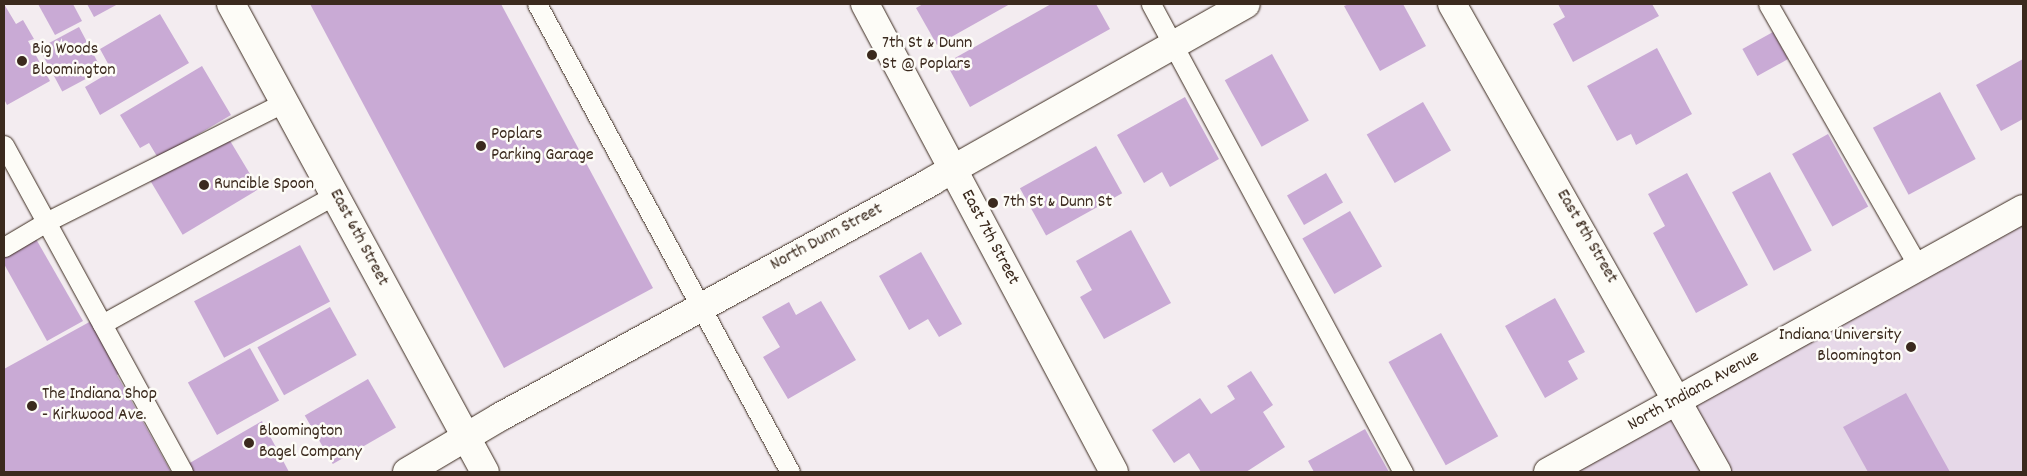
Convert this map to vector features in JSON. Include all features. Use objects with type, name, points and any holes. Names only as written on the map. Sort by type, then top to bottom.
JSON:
[{"type":"street","name":"East 6th Street","points":[[231,4],[485,472]]},
{"type":"street","name":"East 7th Street","points":[[865,4],[1114,472]]},
{"type":"street","name":"North Dunn Street","points":[[407,472],[700,306],[953,169],[1246,4]]},
{"type":"street","name":"East 8th Street","points":[[1452,4],[1717,472]]},
{"type":"street","name":"North Indiana Avenue","points":[[1548,472],[2023,209]]},
{"type":"lane","points":[[538,4],[790,472]]},
{"type":"lane","points":[[1151,4],[1403,472]]},
{"type":"lane","points":[[1768,4],[1919,268]]},
{"type":"lane","points":[[4,247],[48,221],[285,102]]},
{"type":"lane","points":[[4,145],[48,221],[183,472]]},
{"type":"lane","points":[[102,324],[335,195]]},
{"type":"shaded area","name":"Indiana University Bloomington","points":[[2023,221],[2023,472],[1576,472]]},
{"type":"building","name":"Big Woods Bloomington","points":[[4,4],[16,24],[23,20],[34,39],[28,41],[50,81],[7,105],[4,99]]},
{"type":"building","points":[[38,4],[73,4],[82,21],[55,35]]},
{"type":"building","points":[[87,4],[118,4],[94,17]]},
{"type":"building","name":"Poplars Parking Garage","points":[[310,4],[501,4],[653,288],[504,368]]},
{"type":"building","points":[[923,4],[1010,4],[937,45],[916,8]]},
{"type":"building","points":[[1051,4],[1096,4],[1110,29],[970,107],[946,63]]},
{"type":"building","points":[[1349,4],[1403,4],[1426,46],[1380,71],[1344,6]]},
{"type":"building","points":[[1558,4],[1652,4],[1659,16],[1573,62],[1553,24],[1565,17]]},
{"type":"building","points":[[160,14],[189,63],[100,115],[85,87],[112,71],[100,49]]},
{"type":"building","points":[[79,27],[102,70],[62,91],[39,48]]},
{"type":"building","points":[[1773,32],[1788,59],[1757,76],[1742,49]]},
{"type":"building","points":[[1657,48],[1692,114],[1636,145],[1631,134],[1617,141],[1587,86]]},
{"type":"building","points":[[1272,54],[1309,120],[1262,147],[1225,80]]},
{"type":"building","points":[[2023,59],[2023,119],[2001,131],[1976,85]]},
{"type":"building","points":[[202,66],[231,115],[158,158],[149,143],[140,148],[120,115]]},
{"type":"building","points":[[1940,92],[1976,159],[1909,195],[1873,128]]},
{"type":"building","points":[[1185,97],[1219,159],[1170,187],[1162,172],[1144,183],[1117,135]]},
{"type":"building","points":[[1423,102],[1451,150],[1395,183],[1367,134]]},
{"type":"building","name":"Runcible Spoon","points":[[226,134],[259,189],[183,235],[150,180]]},
{"type":"building","points":[[1828,134],[1868,207],[1832,226],[1792,154]]},
{"type":"building","points":[[1096,146],[1122,193],[1046,235],[1020,188]]},
{"type":"building","points":[[1770,172],[1812,251],[1774,271],[1732,192]]},
{"type":"building","points":[[1326,173],[1343,202],[1304,225],[1287,196]]},
{"type":"building","points":[[1687,173],[1748,285],[1696,313],[1653,233],[1665,226],[1648,194]]},
{"type":"building","points":[[1350,211],[1382,266],[1334,294],[1302,238]]},
{"type":"building","points":[[1131,230],[1171,303],[1104,339],[1080,297],[1092,290],[1076,261]]},
{"type":"building","points":[[36,239],[83,321],[47,341],[4,264],[4,257]]},
{"type":"building","points":[[300,245],[330,302],[224,358],[194,301]]},
{"type":"building","points":[[921,252],[962,324],[939,337],[928,319],[909,330],[879,276]]},
{"type":"building","points":[[1555,298],[1585,352],[1568,361],[1578,379],[1545,398],[1505,326]]},
{"type":"building","points":[[821,301],[856,360],[788,399],[763,357],[780,347],[762,317],[789,302],[796,315]]},
{"type":"building","points":[[330,307],[357,355],[284,395],[257,347]]},
{"type":"building","points":[[93,320],[122,372],[117,375],[171,472],[4,472],[4,369]]},
{"type":"building","points":[[1441,333],[1498,436],[1446,465],[1389,362]]},
{"type":"building","points":[[250,348],[279,400],[217,435],[188,382]]},
{"type":"building","points":[[1251,371],[1273,405],[1263,412],[1285,447],[1246,472],[1201,472],[1189,453],[1174,463],[1152,430],[1200,398],[1211,414],[1235,399],[1227,386]]},
{"type":"building","points":[[368,379],[396,427],[333,464],[305,416]]},
{"type":"building","points":[[1906,393],[1950,472],[1868,472],[1843,427]]},
{"type":"building","name":"Bloomington Bagel Company","points":[[262,421],[289,472],[192,472],[188,464]]},
{"type":"building","points":[[1365,429],[1389,472],[1314,472],[1308,461]]},
{"type":"place","name":"7th St & Dunn St @ Poplars","points":[[872,55]]},
{"type":"place","name":"Big Woods Bloomington","points":[[22,61]]},
{"type":"place","name":"Poplars Parking Garage","points":[[481,146]]},
{"type":"place","name":"Runcible Spoon","points":[[204,185]]},
{"type":"place","name":"7th St & Dunn St","points":[[993,203]]},
{"type":"place","name":"Indiana University Bloomington","points":[[1911,347]]},
{"type":"place","name":"The Indiana Shop - Kirkwood Ave.","points":[[32,406]]},
{"type":"place","name":"Bloomington Bagel Company","points":[[249,443]]}]
